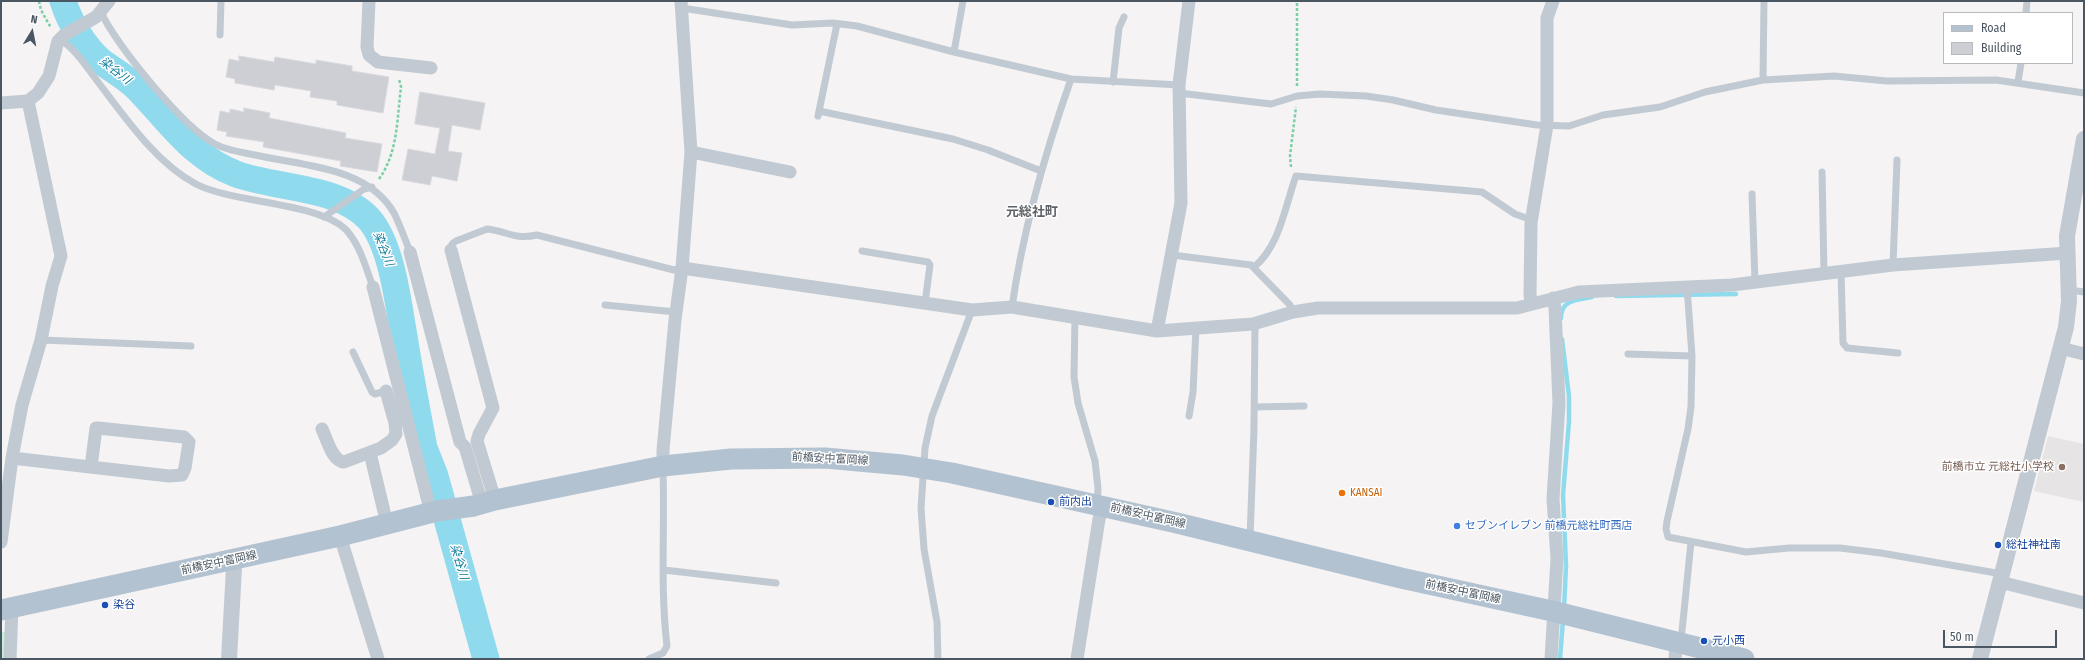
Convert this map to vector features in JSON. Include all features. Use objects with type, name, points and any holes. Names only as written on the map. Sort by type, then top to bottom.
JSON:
[{"type":"main road","name":"前橋安中富岡線","points":[[7,609],[340,536],[434,512],[663,466],[731,460],[799,457],[857,460],[925,468],[1100,505],[1401,578],[1552,611],[1677,648],[1744,659]]},
{"type":"street","points":[[1,103],[28,101],[38,93],[49,76],[61,38],[99,14],[109,1]]},
{"type":"street","points":[[369,1],[368,51],[378,62],[431,68]]},
{"type":"street","points":[[1157,331],[1181,203],[1179,89],[1190,1]]},
{"type":"street","points":[[1532,304],[1530,295],[1532,220],[1547,125],[1547,18],[1553,1]]},
{"type":"street","points":[[663,466],[662,450],[682,268],[690,152],[682,5]]},
{"type":"street","points":[[1,542],[12,458],[22,404],[41,340],[52,286],[61,256],[28,101]]},
{"type":"street","points":[[1980,659],[2067,320],[2076,291],[2068,253],[2070,212],[2084,139]]},
{"type":"street","points":[[690,152],[790,172]]},
{"type":"street","points":[[451,250],[493,408],[478,434],[477,440],[483,503]]},
{"type":"street","points":[[410,252],[460,442],[465,447],[483,503]]},
{"type":"street","points":[[682,268],[972,310],[1012,307],[1157,331],[1255,323],[1293,312],[1332,308],[1517,308],[1579,292],[1755,282],[1893,265],[2068,253]]},
{"type":"street","points":[[373,287],[434,512]]},
{"type":"street","points":[[1551,659],[1552,611],[1557,559],[1553,499],[1559,403],[1555,308],[1553,298]]},
{"type":"street","points":[[2060,348],[2084,354]]},
{"type":"street","points":[[322,429],[331,449],[341,462],[370,453],[388,443],[396,434],[395,424],[386,391]]},
{"type":"street","points":[[12,458],[178,477],[182,475],[185,468],[188,442],[184,437],[96,428],[91,467]]},
{"type":"street","points":[[370,453],[387,524]]},
{"type":"street","points":[[1077,659],[1100,505]]},
{"type":"street","points":[[340,536],[378,659]]},
{"type":"street","points":[[230,659],[234,568],[232,560]]},
{"type":"street","points":[[2001,578],[2084,603]]},
{"type":"street","points":[[7,609],[10,659]]},
{"type":"lane","points":[[220,35],[221,1]]},
{"type":"lane","points":[[954,52],[963,1]]},
{"type":"lane","points":[[1763,80],[1764,1]]},
{"type":"lane","points":[[2026,12],[2027,1]]},
{"type":"lane","points":[[682,5],[792,25],[838,24],[857,26],[954,52],[1070,79],[1179,89],[1271,104],[1297,96],[1334,94],[1366,96],[1393,100],[1436,110],[1547,125],[1570,126],[1603,116],[1660,107],[1705,92],[1763,80],[1834,76],[1887,81],[1996,80],[2084,92]]},
{"type":"lane","points":[[99,14],[143,72],[187,122],[214,144],[234,150],[318,167],[344,175],[372,187],[386,201],[394,213],[410,252]]},
{"type":"lane","points":[[1113,82],[1119,28],[1124,17]]},
{"type":"lane","points":[[838,24],[818,114],[953,139],[988,150],[1040,171]]},
{"type":"lane","points":[[61,38],[75,52],[138,133],[175,170],[197,185],[233,196],[326,216],[341,226],[354,240],[373,287]]},
{"type":"lane","points":[[2018,82],[2020,64]]},
{"type":"lane","points":[[1012,307],[1016,276],[1040,171],[1070,79]]},
{"type":"lane","points":[[1893,265],[1897,160]]},
{"type":"lane","points":[[1822,172],[1824,273]]},
{"type":"lane","points":[[1254,267],[1259,263],[1281,227],[1296,176],[1482,192],[1515,214],[1532,220]]},
{"type":"lane","points":[[326,216],[364,190],[372,187]]},
{"type":"lane","points":[[1752,194],[1755,282]]},
{"type":"lane","points":[[451,250],[452,244],[456,241],[487,229],[516,237],[537,235],[674,270],[682,268]]},
{"type":"lane","points":[[862,251],[928,262],[930,265],[926,303]]},
{"type":"lane","points":[[1172,255],[1254,267],[1290,305],[1293,312]]},
{"type":"lane","points":[[1841,271],[1843,343],[1847,348],[1898,353]]},
{"type":"lane","points":[[1687,287],[1693,386],[1689,421],[1671,498],[1666,529],[1668,537],[1746,552],[1789,548],[1840,548],[1881,552],[2001,578]]},
{"type":"lane","points":[[605,305],[676,312]]},
{"type":"lane","points":[[938,659],[937,622],[924,549],[921,508],[925,468],[925,448],[932,416],[972,310]]},
{"type":"lane","points":[[1075,317],[1074,377],[1078,403],[1095,461],[1100,505]]},
{"type":"lane","points":[[1249,540],[1255,407],[1255,323]]},
{"type":"lane","points":[[1189,416],[1193,392],[1196,328]]},
{"type":"lane","points":[[41,340],[191,346]]},
{"type":"lane","points":[[353,352],[372,392],[375,394],[386,391]]},
{"type":"lane","points":[[1628,354],[1692,356]]},
{"type":"lane","points":[[1255,407],[1304,406]]},
{"type":"lane","points":[[649,659],[663,653],[667,646],[663,593],[665,520],[663,466]]},
{"type":"lane","points":[[1677,648],[1691,542]]},
{"type":"lane","points":[[664,570],[776,583]]},
{"type":"path","points":[[39,1],[41,10],[61,38]]},
{"type":"path","points":[[1296,176],[1290,164],[1290,156],[1297,96],[1297,1]]},
{"type":"path","points":[[372,187],[386,168],[394,142],[401,87],[398,64]]},
{"type":"shaded area","name":"前橋市立 元総社小学校","points":[[2048,436],[2084,444],[2084,502],[2034,491]]},
{"type":"green space","points":[[1,632],[5,632],[4,659],[1,659]]},
{"type":"building","points":[[239,56],[274,62],[275,57],[316,64],[316,60],[352,66],[352,71],[389,77],[383,113],[337,105],[337,101],[310,97],[311,91],[275,85],[274,90],[235,83],[235,79],[226,77],[229,59],[239,61]]},
{"type":"building","points":[[420,92],[485,103],[480,130],[452,125],[448,151],[462,153],[457,181],[432,176],[430,185],[402,180],[408,149],[435,154],[440,128],[415,124]]},
{"type":"building","points":[[244,108],[270,113],[269,118],[346,133],[345,138],[382,144],[377,172],[340,166],[341,161],[263,147],[264,142],[226,136],[227,132],[217,130],[220,111],[230,113],[230,109],[244,112]]},
{"type":"waterway","name":"染谷川","points":[[63,1],[78,34],[95,56],[135,86],[194,149],[221,167],[236,174],[252,179],[325,194],[341,200],[356,208],[369,219],[377,230],[389,259],[393,275],[424,448],[435,476],[486,659]]},
{"type":"waterway","points":[[1616,296],[1736,294]]},
{"type":"waterway","points":[[1561,318],[1564,307],[1567,304],[1576,300],[1592,297]]},
{"type":"waterway","points":[[1562,339],[1569,396],[1569,421],[1563,495],[1566,566],[1564,609]]},
{"type":"waterway","points":[[1560,659],[1563,620]]},
{"type":"place","name":"前橋市立 元総社小学校","points":[[2062,467]]},
{"type":"place","name":"KANSAI","points":[[1342,493]]},
{"type":"place","name":"前内出","points":[[1051,502]]},
{"type":"place","name":"セブンイレブン 前橋元総社町西店","points":[[1457,526]]},
{"type":"place","name":"総社神社南","points":[[1998,545]]},
{"type":"place","name":"染谷","points":[[105,605]]},
{"type":"place","name":"元小西","points":[[1704,641]]},
{"type":"district","name":"元総社町","points":[[1032,212]]}]
